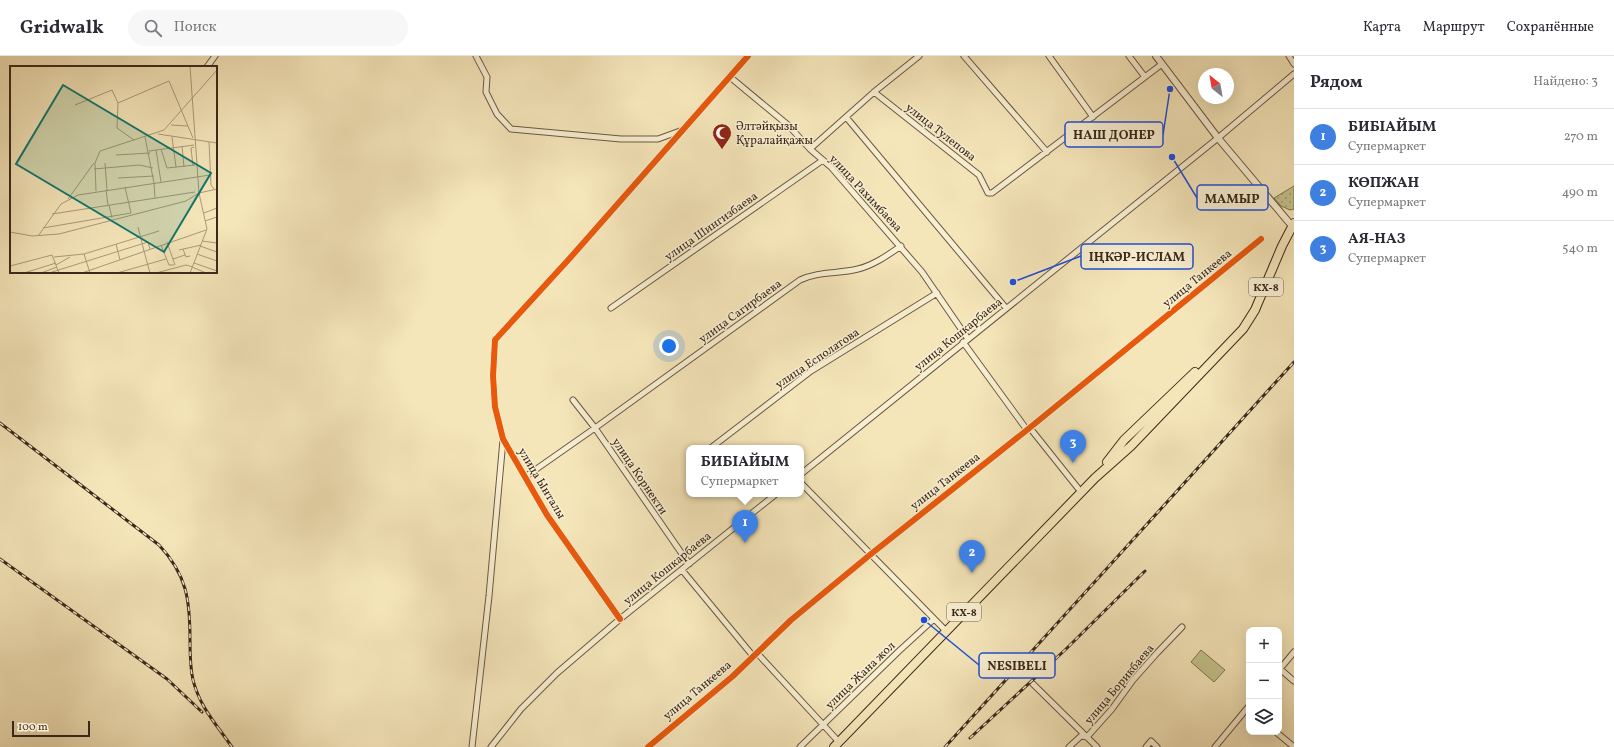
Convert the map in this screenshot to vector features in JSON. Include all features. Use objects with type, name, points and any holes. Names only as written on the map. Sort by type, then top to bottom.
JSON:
[{"type":"main road","name":"КХ-8","points":[[836,744],[1081,492],[1131,446],[1243,329],[1255,310],[1293,225]]},
{"type":"main road","name":"КХ-8","points":[[1095,478],[1124,440],[1210,358],[1228,345]]},
{"type":"main road","points":[[1124,440],[1127,446],[1131,446]]},
{"type":"street","points":[[208,66],[215,56]]},
{"type":"street","points":[[476,56],[487,77],[486,92],[497,114],[511,129],[606,138],[658,139],[681,130],[748,56]]},
{"type":"street","points":[[810,149],[874,92],[919,56]]},
{"type":"street","points":[[964,56],[1047,152]]},
{"type":"street","points":[[1049,56],[1093,117]]},
{"type":"street","points":[[1129,56],[1145,77]]},
{"type":"street","points":[[1156,56],[1218,138],[1293,225]]},
{"type":"street","points":[[1289,56],[1294,64]]},
{"type":"street","name":"улица Тулепова","points":[[874,92],[979,175],[988,193],[992,193],[1162,64]]},
{"type":"street","name":"улица Кошкарбаева","points":[[804,472],[1218,138],[1294,74]]},
{"type":"street","name":"улица Рахимбаева","points":[[730,77],[788,125],[810,149],[831,167],[901,246],[937,293],[966,341],[1028,429],[1081,492]]},
{"type":"street","points":[[846,117],[1006,308]]},
{"type":"street","name":"улица Ынталы","points":[[620,618],[547,515],[503,439],[495,407],[493,376],[495,340],[570,258],[681,130]]},
{"type":"street","name":"улица Шингизбаева","points":[[611,308],[823,160]]},
{"type":"street","name":"улица Танкеева","points":[[648,747],[733,676],[791,620],[1261,239]]},
{"type":"street","name":"улица Сагирбаева","points":[[525,477],[800,280],[810,275],[857,269],[882,259],[901,246]]},
{"type":"street","name":"улица Есполатова","points":[[713,445],[811,371],[937,293]]},
{"type":"street","name":"улица Корнекти","points":[[573,400],[595,428],[689,564]]},
{"type":"street","points":[[472,747],[489,596],[503,439]]},
{"type":"street","points":[[804,486],[946,631]]},
{"type":"street","name":"улица Кошкарбаева","points":[[491,747],[520,709],[538,690],[620,618],[772,497]]},
{"type":"street","points":[[682,570],[755,654],[823,725],[836,744]]},
{"type":"street","name":"улица Жана жол","points":[[800,747],[934,619]]},
{"type":"street","name":"улица Борикбаева","points":[[1069,747],[1081,736],[1087,737],[1112,709],[1143,669],[1182,627]]},
{"type":"street","points":[[1282,666],[1294,652]]},
{"type":"street","points":[[1282,671],[1294,681]]},
{"type":"street","points":[[1033,684],[1097,747]]},
{"type":"street","points":[[1215,747],[1246,711]]},
{"type":"street","points":[[1280,735],[1294,747]]},
{"type":"street","points":[[1146,747],[1151,741],[1157,747]]},
{"type":"shaded area","points":[[1294,186],[1294,209],[1290,210],[1281,206],[1274,198]]},
{"type":"shaded area","points":[[1201,650],[1225,670],[1214,682],[1191,662]]},
{"type":"railway","points":[[945,747],[1294,362]]},
{"type":"railway","points":[[0,423],[159,545],[176,567],[188,600],[190,655],[195,687],[204,708],[222,733]]},
{"type":"railway","points":[[0,559],[167,679],[202,712]]},
{"type":"railway","points":[[970,738],[1065,650],[1145,571]]},
{"type":"railway","points":[[219,729],[232,747]]},
{"type":"cycle path","points":[[620,619],[547,515],[503,439],[495,407],[493,376],[495,340],[570,258],[748,56]]},
{"type":"cycle path","points":[[648,747],[733,676],[791,620],[1261,239]]},
{"type":"place","name":"НАШ ДОНЕР","points":[[1170,89]]},
{"type":"place","name":"Әлтәйқызы Құралайқажы","points":[[722,150]]},
{"type":"place","name":"МАМЫР","points":[[1172,157]]},
{"type":"place","name":"ІҢКӘР-ИСЛАМ","points":[[1013,282]]},
{"type":"place","name":"АЯ-НАЗ","points":[[1073,463]]},
{"type":"place","name":"БИБІАЙЫМ","points":[[745,543]]},
{"type":"place","name":"КӨПЖАН","points":[[972,573]]},
{"type":"place","name":"NESIBELI","points":[[924,620]]}]
